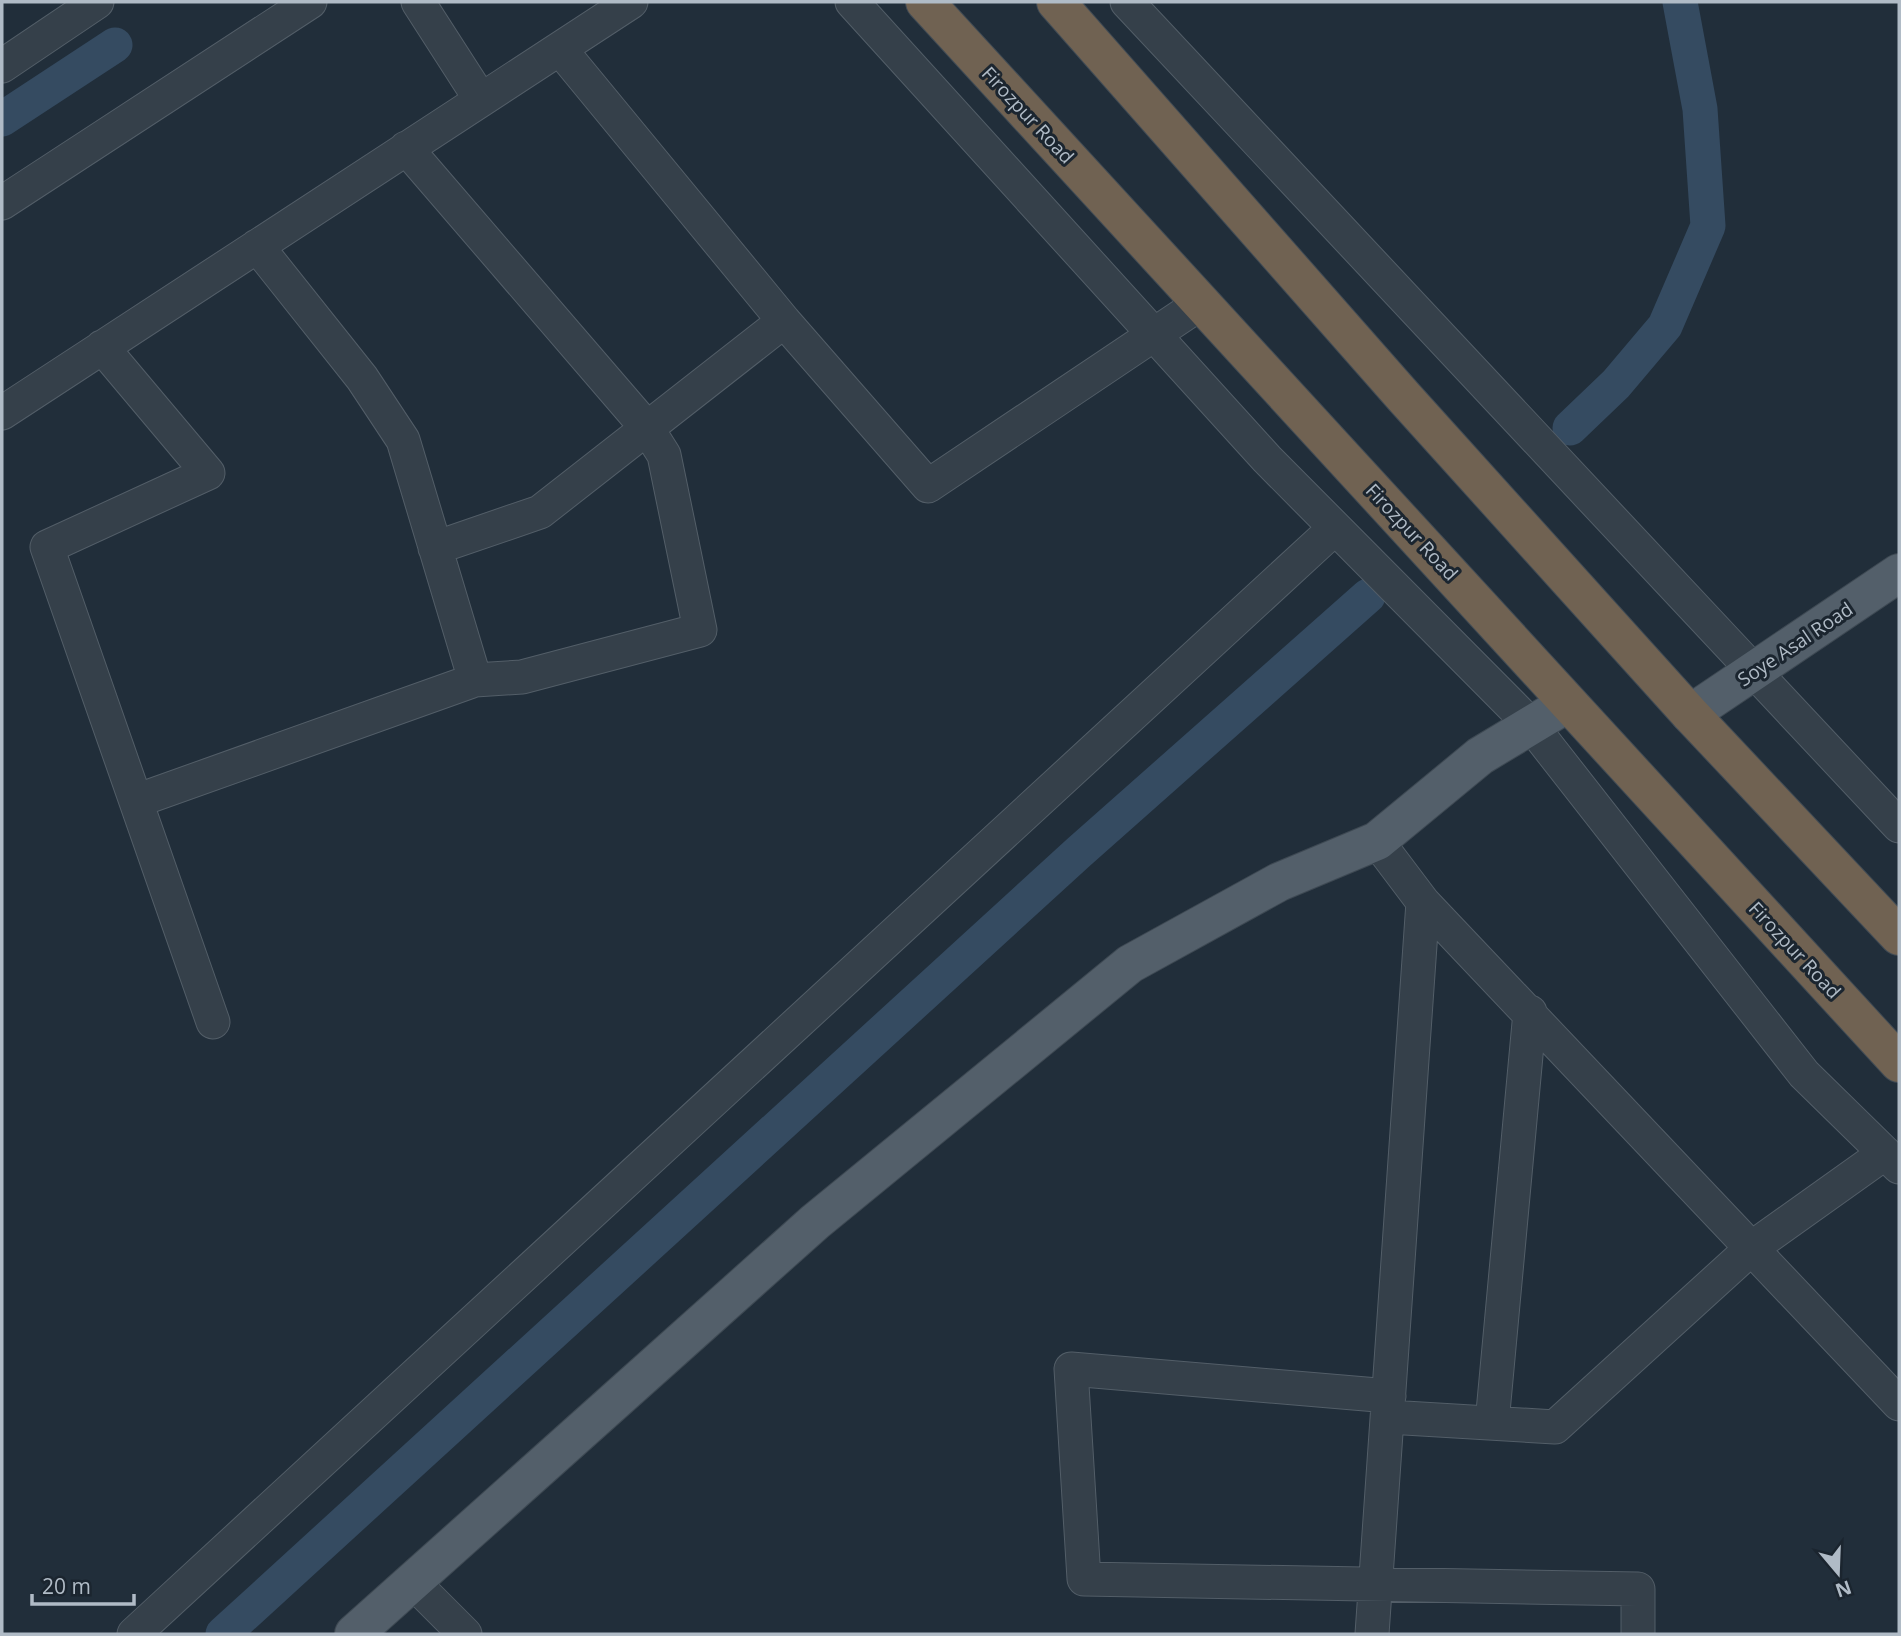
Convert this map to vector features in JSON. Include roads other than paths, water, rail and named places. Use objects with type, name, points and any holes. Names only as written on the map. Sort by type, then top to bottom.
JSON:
[{"type":"highway","name":"Firozpur Road","points":[[925,2],[1899,1062]]},
{"type":"highway","points":[[1056,2],[1403,396],[1690,714],[1899,936]]},
{"type":"main road","name":"Soye Asal Road","points":[[1690,714],[1899,573]]},
{"type":"main road","points":[[354,1634],[815,1222],[1130,964],[1279,882],[1377,841],[1480,756],[1568,703]]},
{"type":"street","points":[[2,66],[97,2]]},
{"type":"street","points":[[2,203],[310,2]]},
{"type":"street","points":[[418,2],[481,100]]},
{"type":"street","points":[[2,413],[631,2]]},
{"type":"street","points":[[852,2],[1267,459],[1531,725],[1804,1074],[1892,1160],[1753,1247],[1555,1427],[1492,1423],[1388,1406],[1071,1370],[1084,1579],[1638,1590],[1638,1634]]},
{"type":"street","points":[[1127,2],[1899,826]]},
{"type":"street","points":[[560,48],[783,321],[928,486],[1202,303]]},
{"type":"street","points":[[136,801],[475,680],[522,677],[700,630],[664,455],[647,428],[406,148]]},
{"type":"street","points":[[257,246],[362,379],[403,440],[475,680]]},
{"type":"street","points":[[435,548],[540,512],[783,321]]},
{"type":"street","points":[[102,347],[208,473],[47,547],[213,1022]]},
{"type":"street","points":[[134,1634],[1335,528]]},
{"type":"street","points":[[1377,841],[1423,902],[1899,1404]]},
{"type":"street","points":[[1372,1634],[1423,902]]},
{"type":"street","points":[[1492,1423],[1530,1012]]},
{"type":"street","points":[[413,1581],[465,1634]]},
{"type":"waterway","points":[[1570,428],[1616,384],[1665,326],[1708,226],[1700,109],[1680,2]]},
{"type":"waterway","points":[[2,119],[115,45]]},
{"type":"waterway","points":[[223,1634],[1079,852],[1368,596]]}]
